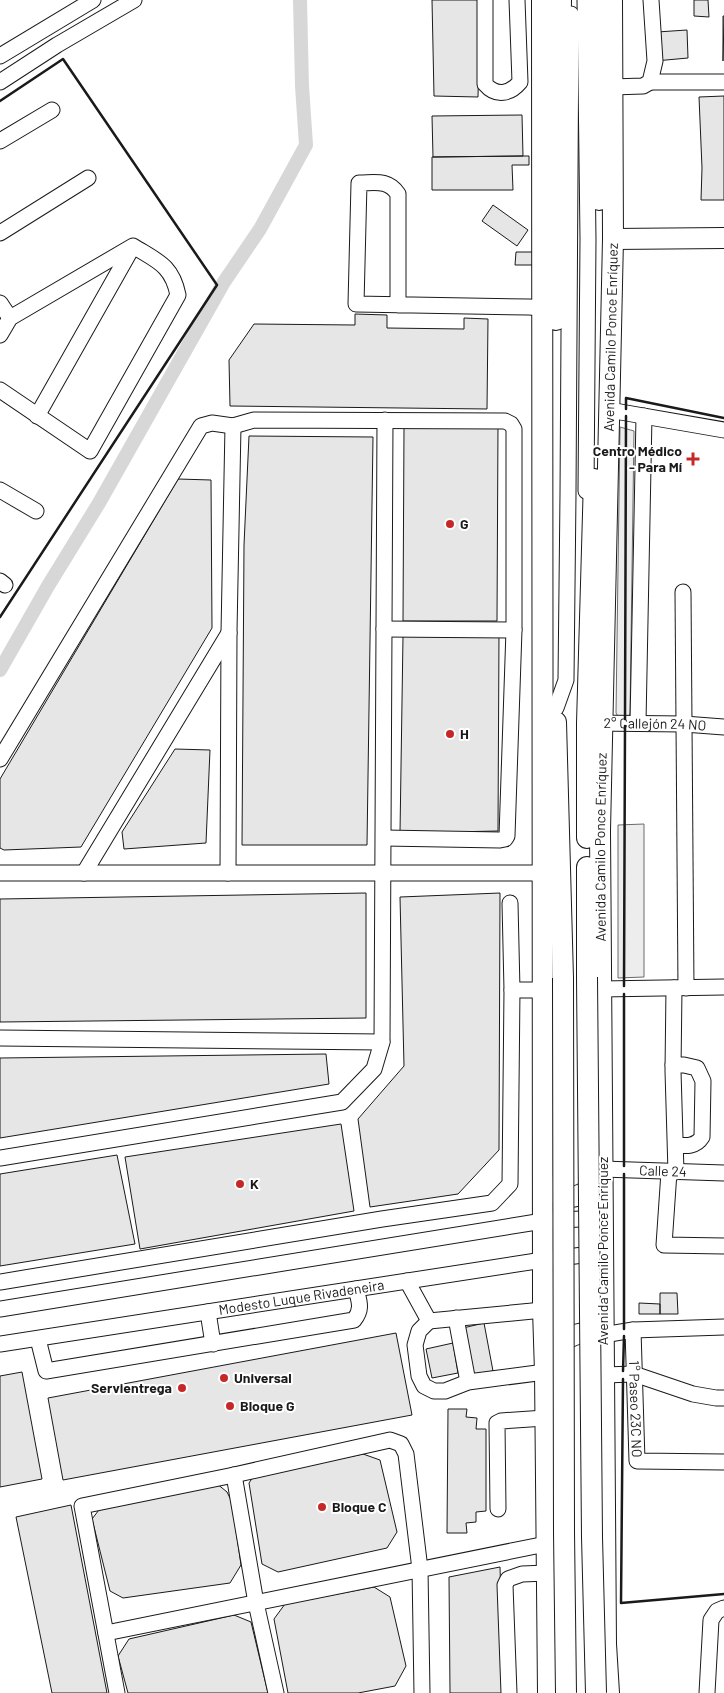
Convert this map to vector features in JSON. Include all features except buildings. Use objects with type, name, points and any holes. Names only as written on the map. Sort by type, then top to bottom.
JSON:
[{"type":"main road","points":[[542,0],[543,1310],[548,1693]]},
{"type":"main road","points":[[561,0],[554,409],[555,655],[563,978],[566,1693]]},
{"type":"main road","name":"Avenida Camilo Ponce Enríquez","points":[[595,0],[600,239],[609,410],[603,684],[595,723],[587,747],[587,977],[592,1508],[596,1693]]},
{"type":"main road","name":"Avenida Camilo Ponce Enríquez","points":[[609,1693],[606,1644],[600,831],[595,723],[595,438],[600,239],[612,87],[612,0]]},
{"type":"main road","points":[[600,239],[724,238]]},
{"type":"main road","points":[[595,438],[609,410],[596,388]]},
{"type":"main road","points":[[555,596],[543,629],[555,655]]},
{"type":"main road","points":[[543,795],[556,708]]},
{"type":"main road","points":[[543,1173],[548,1185],[558,1194],[572,1197],[585,1193],[595,1184],[602,1169]]},
{"type":"main road","points":[[545,1372],[551,1354],[557,1345],[567,1338],[586,1332],[603,1335]]},
{"type":"street","points":[[0,56],[93,0]]},
{"type":"street","points":[[0,82],[134,0]]},
{"type":"street","points":[[485,0],[485,84],[488,88],[499,93],[514,89],[520,82],[517,0]]},
{"type":"street","points":[[556,708],[566,680],[571,0]]},
{"type":"street","name":"Avenida Camilo Ponce Enríquez","points":[[584,0],[600,239],[587,458],[581,682],[595,723]]},
{"type":"street","points":[[650,82],[655,60],[651,0]]},
{"type":"street","points":[[0,46],[17,45]]},
{"type":"street","points":[[17,45],[31,62]]},
{"type":"street","points":[[612,87],[643,86],[650,82],[724,82]]},
{"type":"street","points":[[0,141],[52,110]]},
{"type":"street","points":[[0,233],[88,178]]},
{"type":"street","points":[[398,305],[398,194],[393,187],[385,184],[359,184],[356,304],[398,305],[542,308]]},
{"type":"street","points":[[0,335],[10,318],[133,246]]},
{"type":"street","points":[[0,390],[90,451],[178,295],[175,281],[167,268],[133,246]]},
{"type":"street","points":[[37,416],[133,246]]},
{"type":"street","points":[[0,303],[10,318]]},
{"type":"street","points":[[609,410],[724,430]]},
{"type":"street","points":[[638,723],[644,416]]},
{"type":"street","points":[[0,759],[201,426],[212,423],[233,426],[254,420],[505,421],[511,424],[514,429],[514,630],[507,836],[505,839],[500,840],[384,838]]},
{"type":"street","points":[[0,1158],[342,1102],[374,1069],[382,1042],[385,420]]},
{"type":"street","points":[[228,873],[229,632],[233,426]]},
{"type":"street","points":[[0,490],[36,511]]},
{"type":"street","points":[[683,592],[684,724],[680,988],[673,1064],[676,1145],[664,1245],[724,1246]]},
{"type":"street","points":[[384,629],[514,630]]},
{"type":"street","points":[[84,873],[229,632]]},
{"type":"street","name":"2° Callejón 24 NO","points":[[595,723],[684,724],[724,727]]},
{"type":"street","points":[[0,873],[543,873]]},
{"type":"street","points":[[0,1282],[492,1203],[510,1184],[512,990],[510,903]]},
{"type":"street","points":[[601,989],[724,987]]},
{"type":"street","points":[[512,990],[543,990]]},
{"type":"street","points":[[0,1038],[382,1042]]},
{"type":"street","points":[[673,1064],[697,1068],[703,1081],[702,1137],[699,1143],[694,1145],[676,1145]]},
{"type":"street","name":"Calle 24","points":[[602,1169],[724,1173]]},
{"type":"street","points":[[0,1309],[543,1221],[603,1217]]},
{"type":"street","points":[[382,1220],[386,1247]]},
{"type":"street","name":"Modesto Luque Rivadeneira","points":[[0,1344],[603,1252]]},
{"type":"street","points":[[132,1261],[137,1287]]},
{"type":"street","points":[[406,1281],[429,1321]]},
{"type":"street","points":[[38,1338],[46,1371],[354,1320],[361,1308],[356,1289]]},
{"type":"street","points":[[543,1310],[429,1321],[419,1331],[415,1346],[419,1376],[424,1386],[434,1391],[445,1391],[468,1382],[545,1372]]},
{"type":"street","points":[[208,1312],[213,1344]]},
{"type":"street","points":[[456,1318],[468,1382]]},
{"type":"street","points":[[603,1335],[633,1330],[724,1328]]},
{"type":"street","name":"1° Paseo 23C NO","points":[[633,1330],[636,1461],[724,1462]]},
{"type":"street","points":[[604,1375],[634,1374],[693,1394],[724,1398]]},
{"type":"street","points":[[498,1509],[495,1427],[497,1423],[501,1421],[545,1418]]},
{"type":"street","points":[[117,1693],[82,1506],[234,1475],[390,1440],[401,1444],[406,1454],[420,1569],[422,1693]]},
{"type":"street","points":[[234,1475],[256,1603],[276,1693]]},
{"type":"street","points":[[106,1633],[546,1544]]},
{"type":"street","points":[[509,1693],[505,1585],[508,1579],[522,1574],[546,1573]]},
{"type":"street","points":[[707,1693],[711,1620],[717,1611],[724,1608]]},
{"type":"shaded area","points":[[620,427],[634,431],[630,713],[628,718],[619,718],[616,713]]},
{"type":"shaded area","points":[[644,824],[644,977],[618,978],[618,825]]},
{"type":"waterway","points":[[0,670],[48,586],[99,503],[224,282],[260,229],[306,145],[302,86],[300,0]]},
{"type":"wall","points":[[0,101],[63,59],[217,285],[0,617]]},
{"type":"wall","points":[[626,409],[626,398],[724,418]]},
{"type":"wall","points":[[625,719],[626,416]]},
{"type":"wall","points":[[624,986],[625,726]]},
{"type":"wall","points":[[624,994],[624,1166]]},
{"type":"wall","points":[[624,1174],[624,1329]]},
{"type":"wall","points":[[623,1371],[624,1336]]},
{"type":"wall","points":[[623,1379],[621,1603],[724,1594]]},
{"type":"place","name":"Centro Médico - Para Mí","points":[[693,459]]},
{"type":"place","name":"G","points":[[450,524]]},
{"type":"place","name":"H","points":[[450,734]]},
{"type":"place","name":"K","points":[[240,1184]]},
{"type":"place","name":"Universal","points":[[224,1378]]},
{"type":"place","name":"Servientrega","points":[[182,1388]]},
{"type":"place","name":"Bloque G","points":[[230,1406]]},
{"type":"place","name":"Bloque C","points":[[322,1507]]}]
